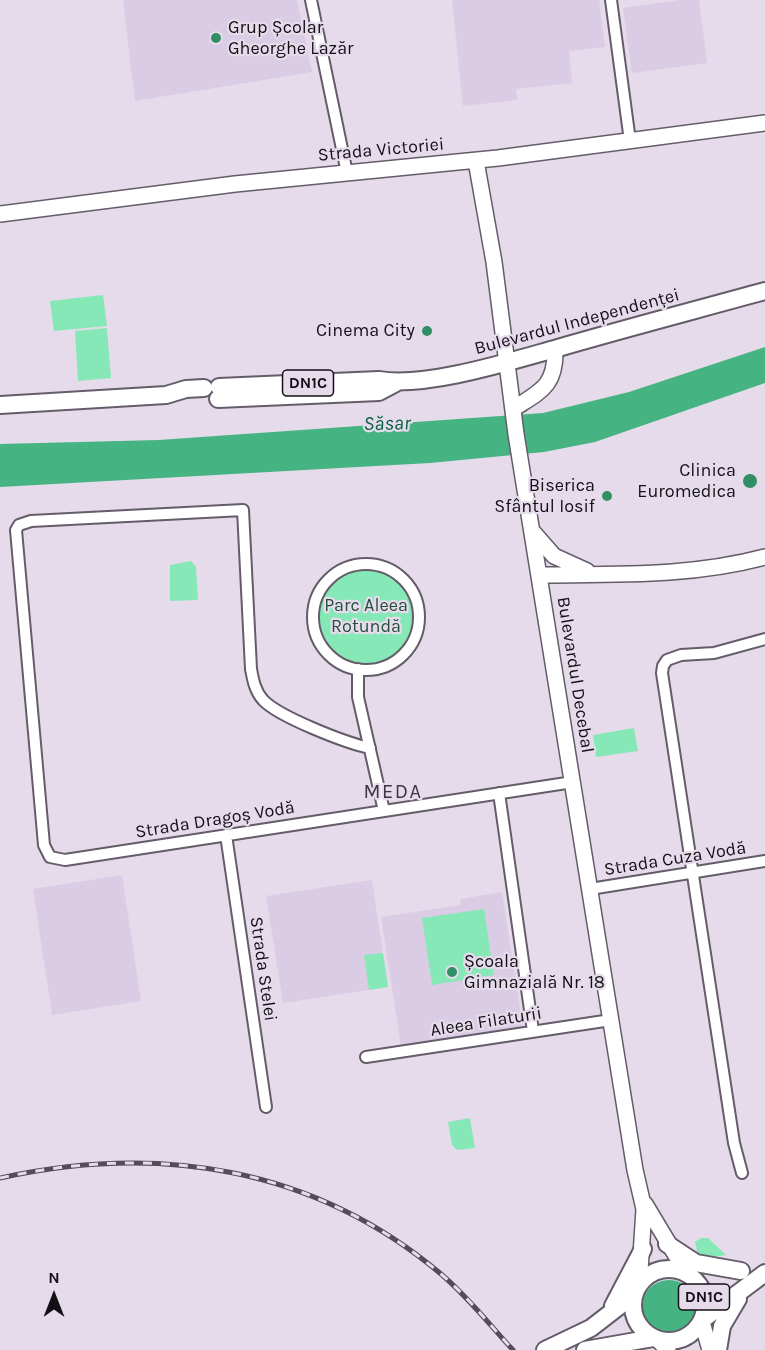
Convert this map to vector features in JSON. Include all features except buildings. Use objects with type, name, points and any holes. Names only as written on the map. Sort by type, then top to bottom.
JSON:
[{"type":"main road","name":"Bulevardul Independenței","points":[[0,405],[166,395],[186,389],[212,393],[379,392],[396,383],[507,362],[765,291]]},
{"type":"main road","points":[[667,1244],[696,1263],[746,1277],[722,1326],[718,1350]]},
{"type":"main road","points":[[604,1319],[630,1277],[643,1249]]},
{"type":"main road","name":"DN1C","points":[[585,1350],[610,1344],[660,1343],[678,1341],[688,1337],[746,1277],[765,1263]]},
{"type":"main road","name":"DN1C","points":[[545,1350],[604,1319],[637,1290],[648,1276],[660,1270],[674,1270],[688,1275],[746,1277],[765,1273]]},
{"type":"main road","name":"DN1C","points":[[688,1275],[699,1285],[704,1296],[705,1308],[702,1321]]},
{"type":"main road","points":[[637,1290],[634,1314],[645,1332],[660,1343]]},
{"type":"main road","points":[[610,1344],[638,1350]]},
{"type":"street","points":[[311,0],[346,173]]},
{"type":"street","points":[[611,0],[630,141]]},
{"type":"street","name":"Strada Victoriei","points":[[0,214],[476,160],[765,123]]},
{"type":"street","name":"Bulevardul Decebal","points":[[476,160],[494,262],[513,410],[611,1020],[644,1209],[643,1249],[637,1290]]},
{"type":"street","points":[[513,410],[538,395],[546,387],[555,364],[555,348]]},
{"type":"street","name":"Strada Dragoș Vodă","points":[[370,748],[282,714],[262,699],[255,688],[251,669],[243,510],[31,521],[19,525],[15,536],[44,845],[50,857],[65,860],[573,782]]},
{"type":"street","points":[[533,532],[554,556],[595,575]]},
{"type":"street","points":[[540,575],[681,573],[765,557]]},
{"type":"street","points":[[373,564],[390,570],[410,586],[417,602],[418,628],[411,644],[394,662],[376,669],[358,669],[342,664],[322,647],[313,623],[314,605],[321,589],[339,571],[356,565],[373,564]]},
{"type":"street","points":[[742,1173],[734,1143],[662,673],[663,666],[674,657],[736,649],[765,639]]},
{"type":"street","points":[[358,669],[358,697],[384,811]]},
{"type":"street","points":[[500,793],[533,1031]]},
{"type":"street","name":"Strada Stelei","points":[[226,835],[266,1107]]},
{"type":"street","name":"Strada Cuza Vodă","points":[[590,888],[765,861]]},
{"type":"street","name":"Aleea Filaturii","points":[[366,1057],[611,1020]]},
{"type":"street","name":"Bulevardul Decebal","points":[[640,1195],[667,1244],[688,1275]]},
{"type":"street","points":[[702,1321],[710,1350]]},
{"type":"shaded area","name":"Grup Școlar Gheorghe Lazăr","points":[[123,0],[297,0],[312,72],[135,101]]},
{"type":"shaded area","points":[[452,0],[599,0],[605,47],[569,51],[572,83],[516,89],[517,100],[463,106]]},
{"type":"shaded area","points":[[680,0],[699,0],[707,63],[632,73],[623,8]]},
{"type":"shaded area","points":[[122,875],[141,1001],[52,1015],[33,889]]},
{"type":"shaded area","points":[[372,880],[388,987],[283,1003],[266,896]]},
{"type":"shaded area","name":"Școala Gimnazială Nr. 18","points":[[502,892],[523,1027],[401,1046],[381,917],[461,905],[460,899]]},
{"type":"green space","points":[[103,295],[107,326],[54,331],[50,301]]},
{"type":"green space","points":[[107,328],[111,378],[78,381],[75,331]]},
{"type":"green space","points":[[191,561],[196,567],[198,600],[170,601],[170,565]]},
{"type":"green space","name":"Parc Aleea Rotundă","points":[[366,567],[394,575],[408,589],[416,617],[408,645],[394,659],[366,667],[338,659],[324,645],[316,617],[324,589],[338,575]]},
{"type":"green space","points":[[634,728],[638,751],[596,757],[593,735]]},
{"type":"green space","points":[[484,909],[494,975],[432,985],[422,918]]},
{"type":"green space","points":[[383,953],[388,987],[369,990],[364,955]]},
{"type":"green space","points":[[470,1118],[475,1148],[457,1150],[452,1145],[448,1122]]},
{"type":"green space","points":[[701,1238],[708,1238],[726,1255],[705,1258],[698,1256],[695,1242]]},
{"type":"water","name":"Săsar","points":[[765,347],[765,383],[595,442],[544,452],[430,463],[0,487],[0,444],[159,440],[543,413],[629,392]]},
{"type":"water","points":[[664,1280],[674,1280],[689,1288],[695,1297],[697,1308],[695,1319],[689,1328],[674,1336],[664,1336],[653,1331],[646,1324],[641,1313],[641,1303],[646,1292],[653,1285]]},
{"type":"railway","points":[[0,1178],[59,1168],[118,1163],[176,1165],[232,1173],[288,1187],[341,1209],[392,1238],[451,1283],[513,1350]]},
{"type":"place","name":"Grup Școlar Gheorghe Lazăr","points":[[216,38]]},
{"type":"place","name":"Cinema City","points":[[427,331]]},
{"type":"place","name":"Clinica Euromedica","points":[[750,481]]},
{"type":"place","name":"Biserica Sfântul Iosif","points":[[607,496]]},
{"type":"place","name":"Școala Gimnazială Nr. 18","points":[[452,972]]},
{"type":"district","name":"MEDA","points":[[393,792]]}]
